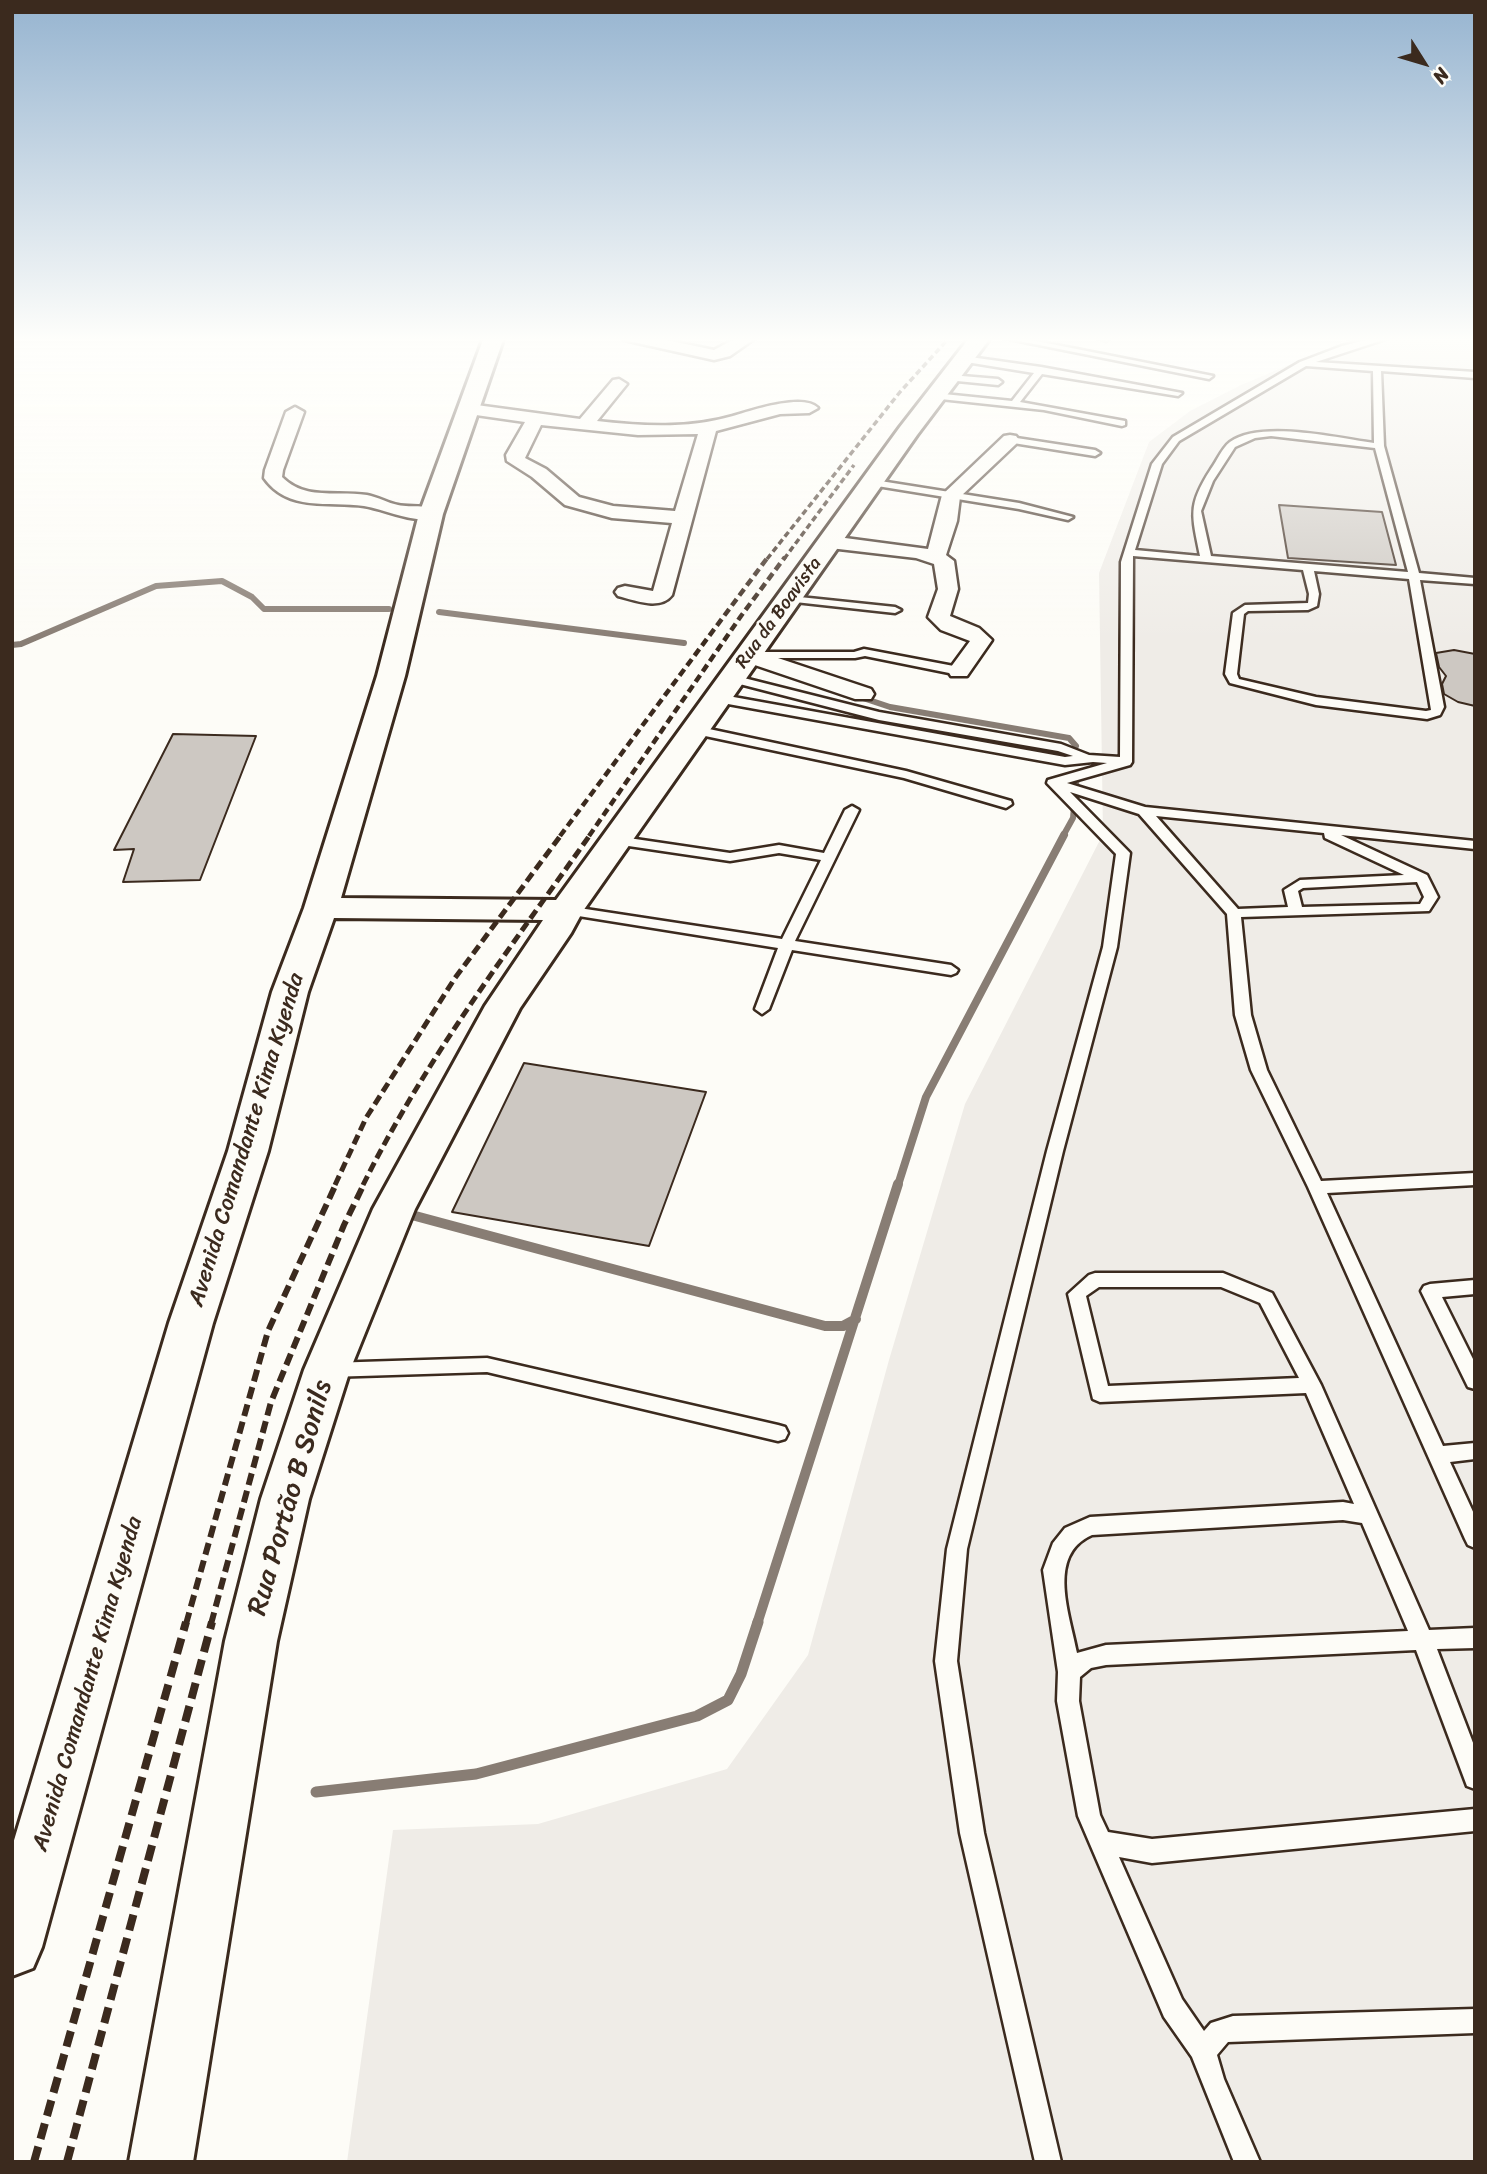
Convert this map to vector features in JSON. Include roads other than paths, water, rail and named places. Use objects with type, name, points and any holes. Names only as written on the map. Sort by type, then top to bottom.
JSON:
[{"type":"main road","name":"Avenida Comandante Kima Kyenda","points":[[12,1947],[191,1324],[248,1151],[290,992],[315,926],[391,676],[431,514],[458,438]]},
{"type":"main road","name":"Rua da Boavista","points":[[567,911],[615,840],[906,438]]},
{"type":"main road","points":[[315,926],[567,911]]},
{"type":"main road","name":"Rua Portão B Sonils","points":[[161,2162],[251,1641],[285,1499],[327,1370],[394,1209],[503,1006],[567,911]]},
{"type":"street","points":[[285,438],[273,478],[279,486],[293,495],[314,500],[368,502],[396,510],[431,514]]},
{"type":"street","points":[[525,438],[516,455],[516,461],[538,473],[568,498],[612,512],[685,519]]},
{"type":"street","points":[[625,592],[655,598],[662,596],[705,438]]},
{"type":"street","points":[[936,556],[947,522],[951,495],[1010,440]]},
{"type":"street","points":[[830,542],[919,552],[944,561],[948,589],[939,617],[944,624],[974,633],[981,640],[959,671]]},
{"type":"street","points":[[748,655],[863,694]]},
{"type":"lane","points":[[1126,762],[1126,562],[1157,464],[1178,438]]},
{"type":"lane","points":[[1206,558],[1196,511],[1208,481],[1232,445],[1246,438]]},
{"type":"lane","points":[[1316,438],[1379,446]]},
{"type":"lane","points":[[1308,567],[1314,594],[1313,604],[1308,607],[1245,608],[1239,613],[1231,674],[1234,681],[1316,701],[1427,715],[1436,712],[1438,707],[1414,575],[1379,438]]},
{"type":"lane","points":[[1010,440],[1095,453]]},
{"type":"lane","points":[[874,483],[1068,517]]},
{"type":"lane","points":[[1129,553],[1475,581]]},
{"type":"lane","points":[[790,599],[895,610]]},
{"type":"lane","points":[[748,655],[855,655],[864,652],[959,671]]},
{"type":"lane","points":[[725,688],[1126,762]]},
{"type":"lane","points":[[725,688],[1065,761],[1093,758]]},
{"type":"lane","points":[[695,730],[906,775],[1006,804]]},
{"type":"lane","points":[[1053,783],[1126,762]]},
{"type":"lane","points":[[1053,783],[1144,811],[1475,845]]},
{"type":"lane","points":[[1048,2162],[972,1833],[946,1661],[957,1549],[1055,1151],[1110,947],[1123,853],[1053,783]]},
{"type":"lane","points":[[762,1009],[787,944],[852,810]]},
{"type":"lane","points":[[1144,811],[1234,913],[1244,1015],[1259,1070],[1316,1187],[1475,1539]]},
{"type":"lane","points":[[1234,913],[1424,908],[1429,904],[1431,897],[1422,878],[1319,830]]},
{"type":"lane","points":[[615,840],[730,857],[779,849],[830,858]]},
{"type":"lane","points":[[1296,911],[1291,890],[1300,884],[1422,878]]},
{"type":"lane","points":[[567,911],[951,970]]},
{"type":"lane","points":[[1316,1187],[1475,1179]]},
{"type":"lane","points":[[1312,1385],[1100,1394],[1077,1294],[1096,1280],[1223,1280],[1266,1298],[1312,1385],[1423,1641],[1475,1778]]},
{"type":"lane","points":[[1475,1287],[1430,1291],[1475,1382]]},
{"type":"lane","points":[[327,1370],[487,1365],[778,1433]]},
{"type":"lane","points":[[1437,1455],[1475,1451]]},
{"type":"lane","points":[[1247,2162],[1212,2080],[1203,2051],[1173,2008],[1089,1816],[1068,1701],[1069,1672],[1053,1570],[1060,1549],[1072,1534],[1090,1526],[1343,1511],[1367,1515]]},
{"type":"lane","points":[[1069,1672],[1086,1659],[1106,1655],[1475,1638]]},
{"type":"lane","points":[[1100,1842],[1152,1851],[1475,1820]]},
{"type":"lane","points":[[1203,2051],[1220,2032],[1233,2028],[1475,2021]]},
{"type":"waterway","points":[[12,645],[21,644],[156,586],[222,581],[252,597],[264,609],[389,609]]},
{"type":"waterway","points":[[439,612],[684,643]]},
{"type":"waterway","points":[[857,696],[890,707],[1069,738],[1076,746]]},
{"type":"waterway","points":[[1063,836],[1073,818],[1077,774]]},
{"type":"waterway","points":[[898,1185],[926,1097],[1064,835]]},
{"type":"waterway","points":[[854,1320],[898,1184]]},
{"type":"waterway","points":[[408,1214],[825,1326],[843,1326],[854,1320]]},
{"type":"waterway","points":[[757,1624],[854,1320]]},
{"type":"waterway","points":[[316,1792],[476,1774],[697,1716],[728,1700],[741,1674],[758,1622]]},
{"type":"railway","points":[[767,559],[863,438]]},
{"type":"railway","points":[[784,559],[854,465]]},
{"type":"railway","points":[[560,836],[768,557]]},
{"type":"railway","points":[[589,836],[785,557]]},
{"type":"railway","points":[[335,1185],[366,1118],[455,978],[561,835]]},
{"type":"railway","points":[[363,1185],[413,1093],[441,1049],[499,962],[590,835]]},
{"type":"railway","points":[[186,1624],[268,1331],[336,1184]]},
{"type":"railway","points":[[211,1624],[271,1402],[344,1225],[364,1184]]},
{"type":"railway","points":[[34,2162],[186,1622]]},
{"type":"railway","points":[[67,2162],[212,1622]]}]
